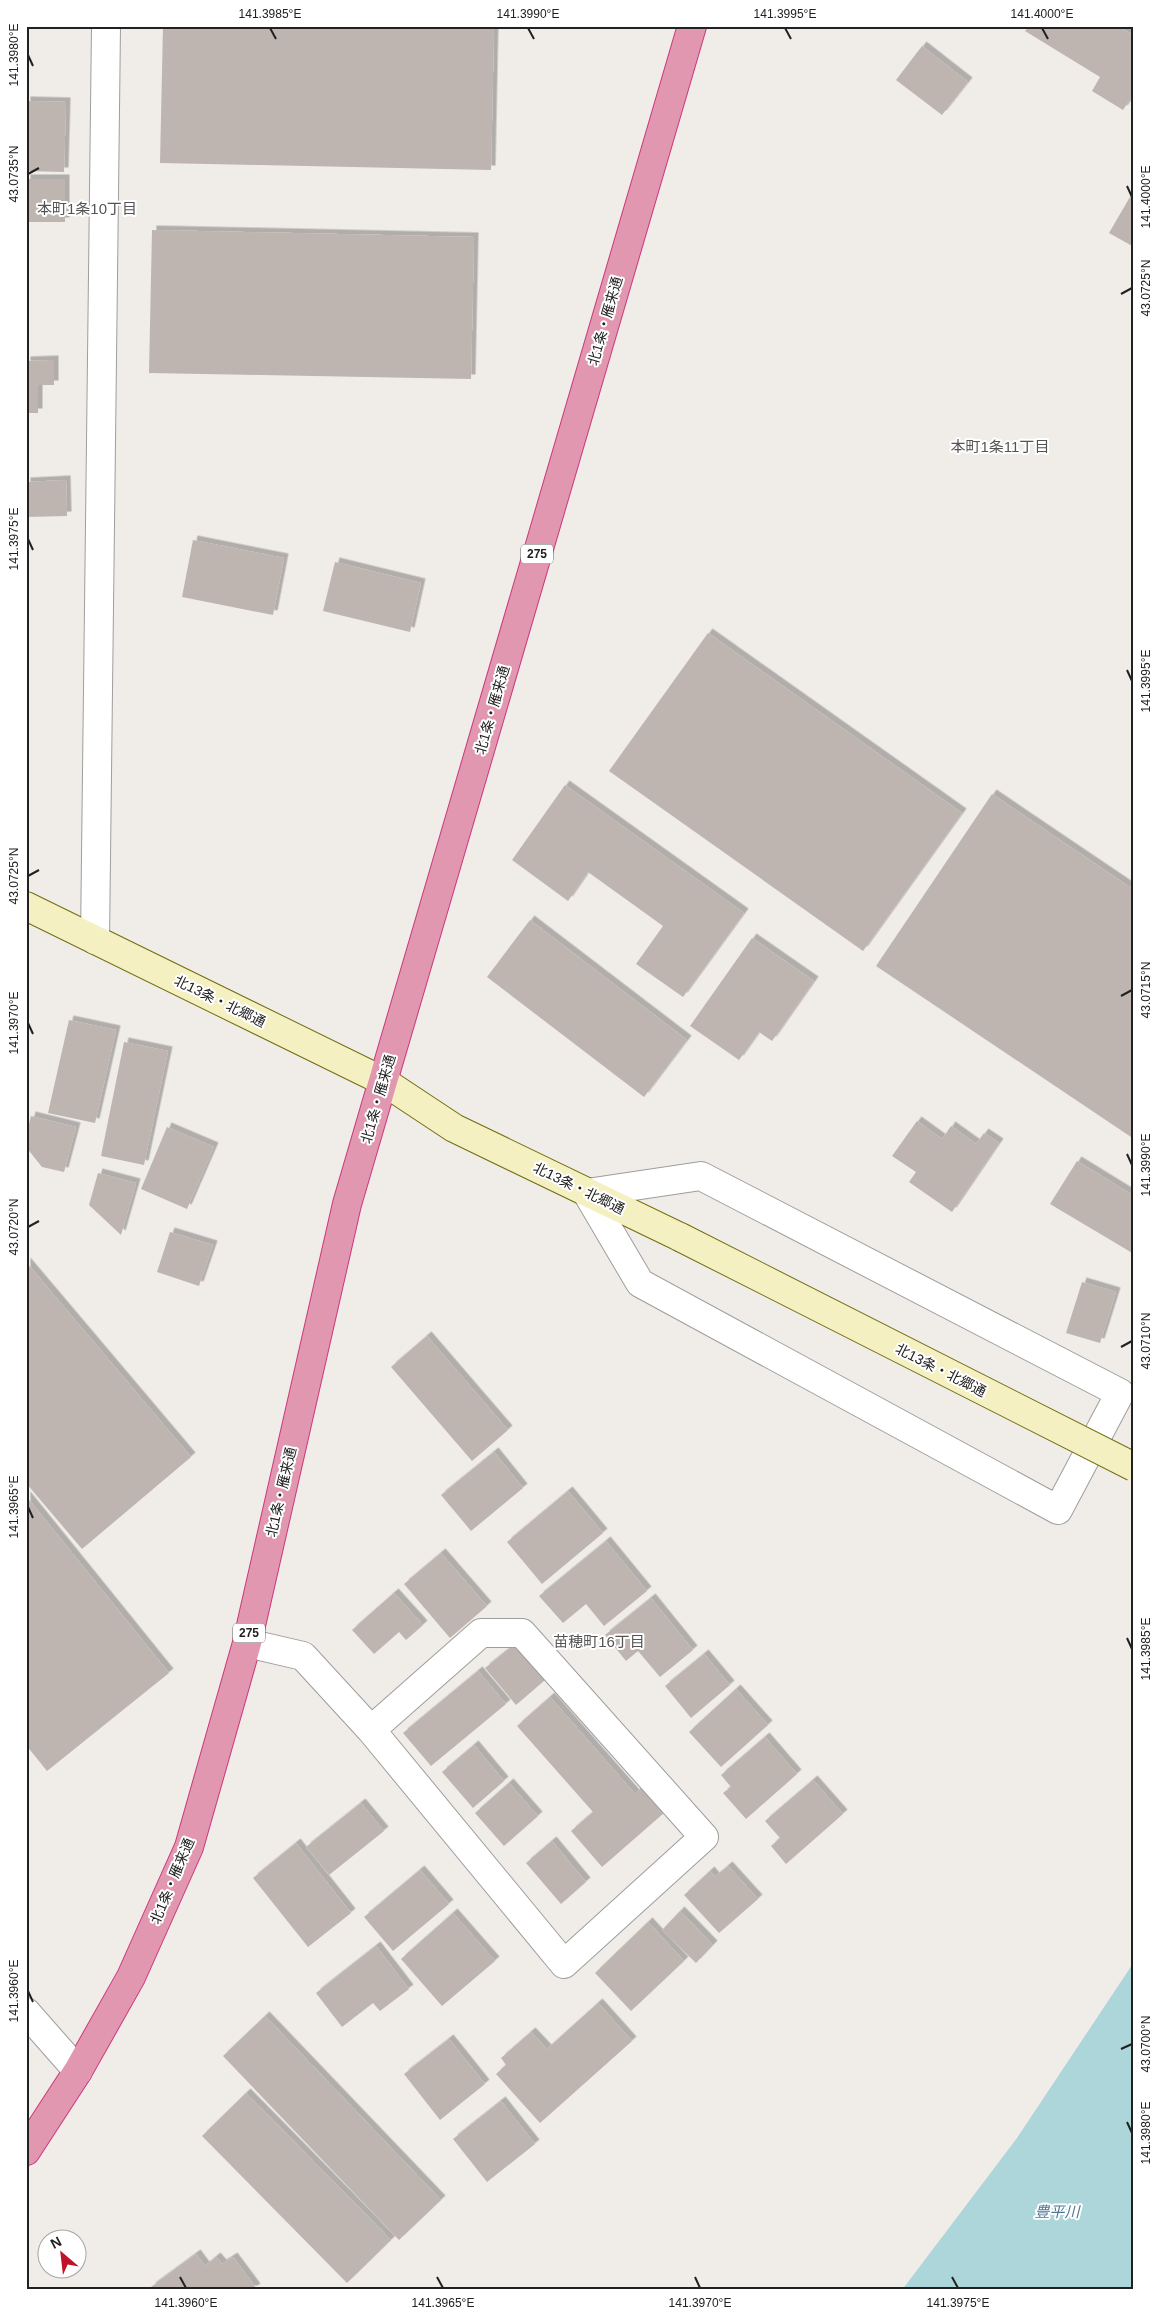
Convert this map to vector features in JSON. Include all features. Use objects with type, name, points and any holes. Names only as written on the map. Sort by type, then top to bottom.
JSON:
[{"type":"highway","name":"北1条・雁来通","points":[[26,2151],[78,2071],[131,1977],[189,1847],[247,1643],[347,1204],[692,26]]},
{"type":"street","points":[[95,940],[106,26]]},
{"type":"street","name":"北13条・北郷通","points":[[26,906],[383,1081],[454,1128],[680,1237],[1134,1467]]},
{"type":"street","points":[[701,1176],[1120,1393],[1058,1510],[640,1283],[587,1193],[701,1176]]},
{"type":"street","points":[[247,1643],[303,1656],[371,1730],[564,1964],[704,1837],[522,1633],[481,1633],[371,1730]]},
{"type":"street","points":[[26,2012],[78,2071]]},
{"type":"water","name":"豊平川","points":[[1134,1962],[1134,2290],[902,2290],[1017,2138]]},
{"type":"building","points":[[163,26],[494,26],[491,170],[160,163]]},
{"type":"building","points":[[1029,26],[1118,26],[1134,36],[1134,93],[1123,110],[1092,91],[1100,77],[1025,31]]},
{"type":"building","points":[[922,46],[968,82],[942,115],[896,80]]},
{"type":"building","points":[[26,101],[66,102],[64,172],[26,171]]},
{"type":"building","points":[[26,179],[65,179],[65,222],[26,222]]},
{"type":"building","points":[[1134,190],[1134,247],[1109,233]]},
{"type":"building","points":[[152,230],[474,237],[471,379],[149,373]]},
{"type":"building","points":[[54,360],[54,385],[38,385],[38,413],[26,413],[26,361]]},
{"type":"building","points":[[66,480],[67,516],[26,517],[26,482]]},
{"type":"building","points":[[193,540],[284,558],[273,615],[182,597]]},
{"type":"building","points":[[335,562],[421,583],[410,632],[323,611]]},
{"type":"building","points":[[708,633],[962,813],[863,951],[609,771]]},
{"type":"building","points":[[565,785],[744,913],[683,997],[636,964],[663,926],[588,872],[568,901],[512,860]]},
{"type":"building","points":[[992,794],[1134,890],[1134,1139],[876,966]]},
{"type":"building","points":[[530,920],[687,1040],[644,1097],[487,977]]},
{"type":"building","points":[[752,938],[814,981],[772,1041],[759,1032],[739,1060],[690,1026]]},
{"type":"building","points":[[69,1020],[116,1030],[95,1123],[48,1113]]},
{"type":"building","points":[[124,1042],[168,1051],[144,1165],[101,1156]]},
{"type":"building","points":[[31,1116],[76,1127],[64,1172],[42,1167],[26,1147],[26,1136]]},
{"type":"building","points":[[917,1121],[942,1139],[951,1126],[976,1144],[984,1133],[999,1143],[952,1212],[909,1182],[916,1172],[892,1156]]},
{"type":"building","points":[[167,1127],[214,1147],[187,1209],[141,1189]]},
{"type":"building","points":[[1077,1161],[1134,1196],[1134,1254],[1050,1204]]},
{"type":"building","points":[[98,1173],[136,1183],[121,1235],[89,1205]]},
{"type":"building","points":[[170,1232],[213,1245],[199,1286],[157,1272]]},
{"type":"building","points":[[26,1262],[191,1457],[82,1549],[26,1483]]},
{"type":"building","points":[[1082,1282],[1116,1292],[1100,1343],[1066,1333]]},
{"type":"building","points":[[427,1336],[508,1430],[472,1461],[391,1367]]},
{"type":"building","points":[[494,1452],[523,1488],[471,1531],[441,1495]]},
{"type":"building","points":[[568,1491],[603,1533],[542,1584],[507,1542]]},
{"type":"building","points":[[26,1496],[169,1673],[47,1771],[26,1745]]},
{"type":"building","points":[[606,1541],[647,1591],[604,1626],[586,1604],[563,1623],[539,1596]]},
{"type":"building","points":[[441,1553],[487,1606],[450,1638],[404,1584]]},
{"type":"building","points":[[394,1593],[423,1625],[406,1640],[399,1632],[374,1654],[352,1630]]},
{"type":"building","points":[[651,1598],[693,1650],[660,1677],[638,1651],[626,1661],[605,1635]]},
{"type":"building","points":[[515,1644],[545,1680],[516,1705],[485,1668]]},
{"type":"building","points":[[704,1654],[730,1685],[691,1718],[665,1686]]},
{"type":"building","points":[[478,1671],[506,1704],[431,1766],[403,1733]]},
{"type":"building","points":[[736,1689],[768,1725],[721,1767],[689,1732]]},
{"type":"building","points":[[550,1697],[635,1794],[643,1786],[665,1812],[602,1867],[571,1831],[593,1812],[517,1726]]},
{"type":"building","points":[[765,1737],[797,1774],[746,1819],[723,1793],[731,1787],[721,1775]]},
{"type":"building","points":[[474,1745],[504,1781],[473,1808],[442,1772]]},
{"type":"building","points":[[813,1780],[843,1814],[786,1864],[771,1846],[780,1838],[765,1821]]},
{"type":"building","points":[[509,1783],[538,1816],[504,1846],[475,1813]]},
{"type":"building","points":[[361,1803],[384,1831],[329,1875],[306,1847]]},
{"type":"building","points":[[552,1841],[586,1882],[561,1904],[526,1863]]},
{"type":"building","points":[[296,1843],[351,1913],[308,1947],[253,1878]]},
{"type":"building","points":[[728,1866],[758,1899],[719,1933],[684,1895],[710,1871],[715,1877]]},
{"type":"building","points":[[420,1870],[449,1904],[393,1951],[364,1917]]},
{"type":"building","points":[[680,1911],[713,1945],[696,1963],[662,1930]]},
{"type":"building","points":[[453,1913],[495,1961],[442,2006],[401,1959]]},
{"type":"building","points":[[648,1922],[684,1961],[631,2011],[595,1973]]},
{"type":"building","points":[[376,1946],[409,1989],[380,2011],[373,2003],[342,2027],[316,1993]]},
{"type":"building","points":[[598,2003],[632,2041],[540,2123],[496,2074],[506,2065],[501,2058],[531,2032],[547,2049]]},
{"type":"building","points":[[265,2016],[441,2200],[399,2240],[223,2056]]},
{"type":"building","points":[[449,2039],[485,2084],[440,2120],[404,2074]]},
{"type":"building","points":[[246,2093],[391,2240],[347,2283],[202,2136]]},
{"type":"building","points":[[501,2101],[535,2144],[487,2182],[453,2139]]},
{"type":"building","points":[[196,2254],[205,2266],[216,2257],[222,2264],[233,2257],[256,2288],[253,2290],[154,2290],[151,2287]]},
{"type":"district","name":"本町1条10丁目","points":[[87,209]]},
{"type":"district","name":"本町1条11丁目","points":[[1000,447]]},
{"type":"district","name":"苗穂町16丁目","points":[[599,1642]]}]
